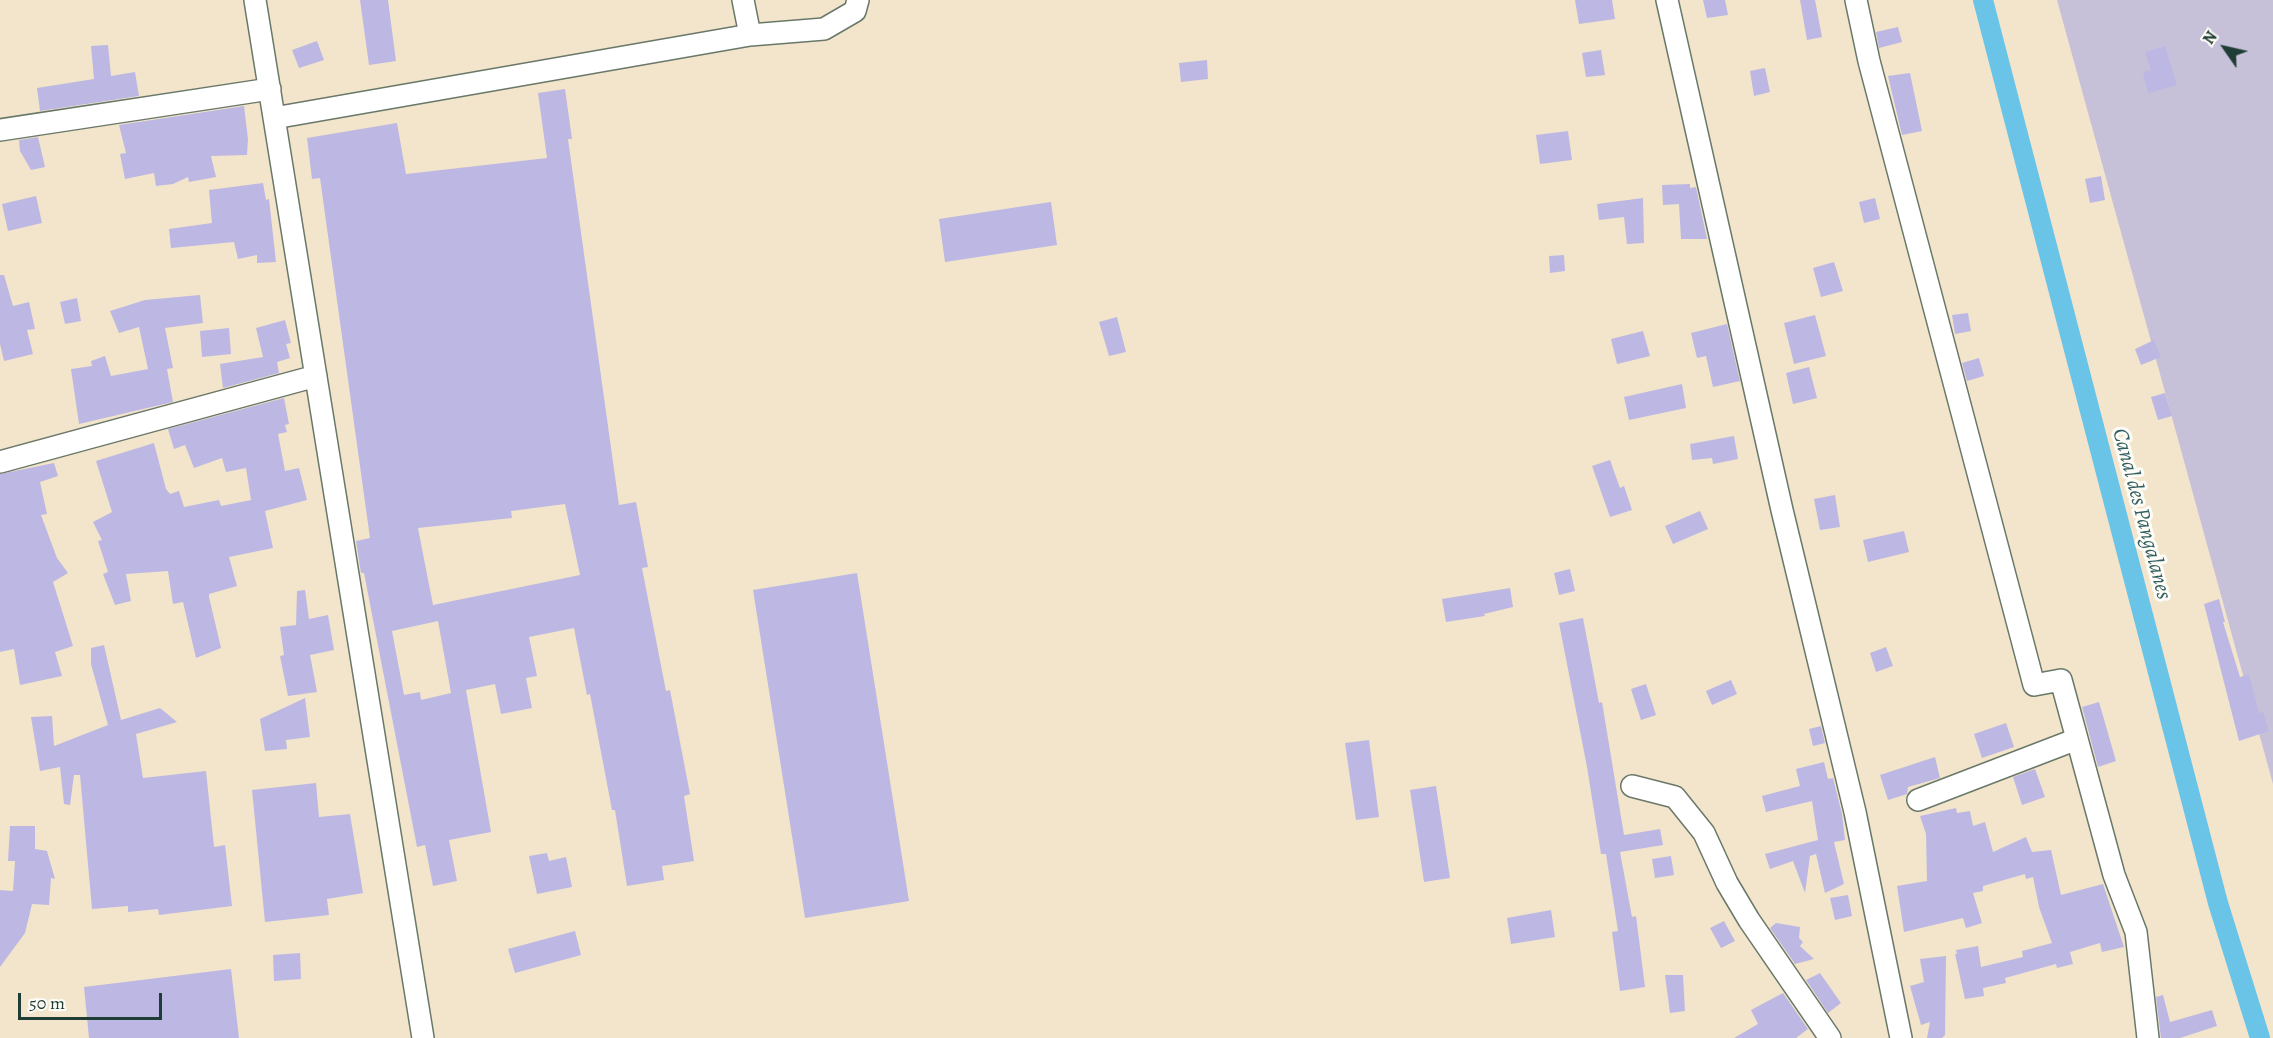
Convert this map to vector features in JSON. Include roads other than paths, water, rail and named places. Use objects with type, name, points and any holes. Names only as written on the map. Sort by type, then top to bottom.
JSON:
[{"type":"street","points":[[255,0],[423,1038]]},
{"type":"street","points":[[743,0],[750,35]]},
{"type":"street","points":[[274,118],[750,35],[824,29],[855,11],[858,0]]},
{"type":"street","points":[[1667,0],[1782,510],[1855,812],[1901,1038]]},
{"type":"street","points":[[1856,0],[1872,72],[2034,685],[2061,680],[2114,875],[2136,932],[2148,1038]]},
{"type":"street","points":[[0,130],[270,89]]},
{"type":"street","points":[[0,462],[316,376]]},
{"type":"street","points":[[1918,800],[2077,739]]},
{"type":"street","points":[[1632,786],[1675,797],[1704,833],[1727,883],[1749,920],[1830,1038]]},
{"type":"waterway","name":"Canal des Pangalanes","points":[[1983,0],[2218,903],[2260,1038]]}]
